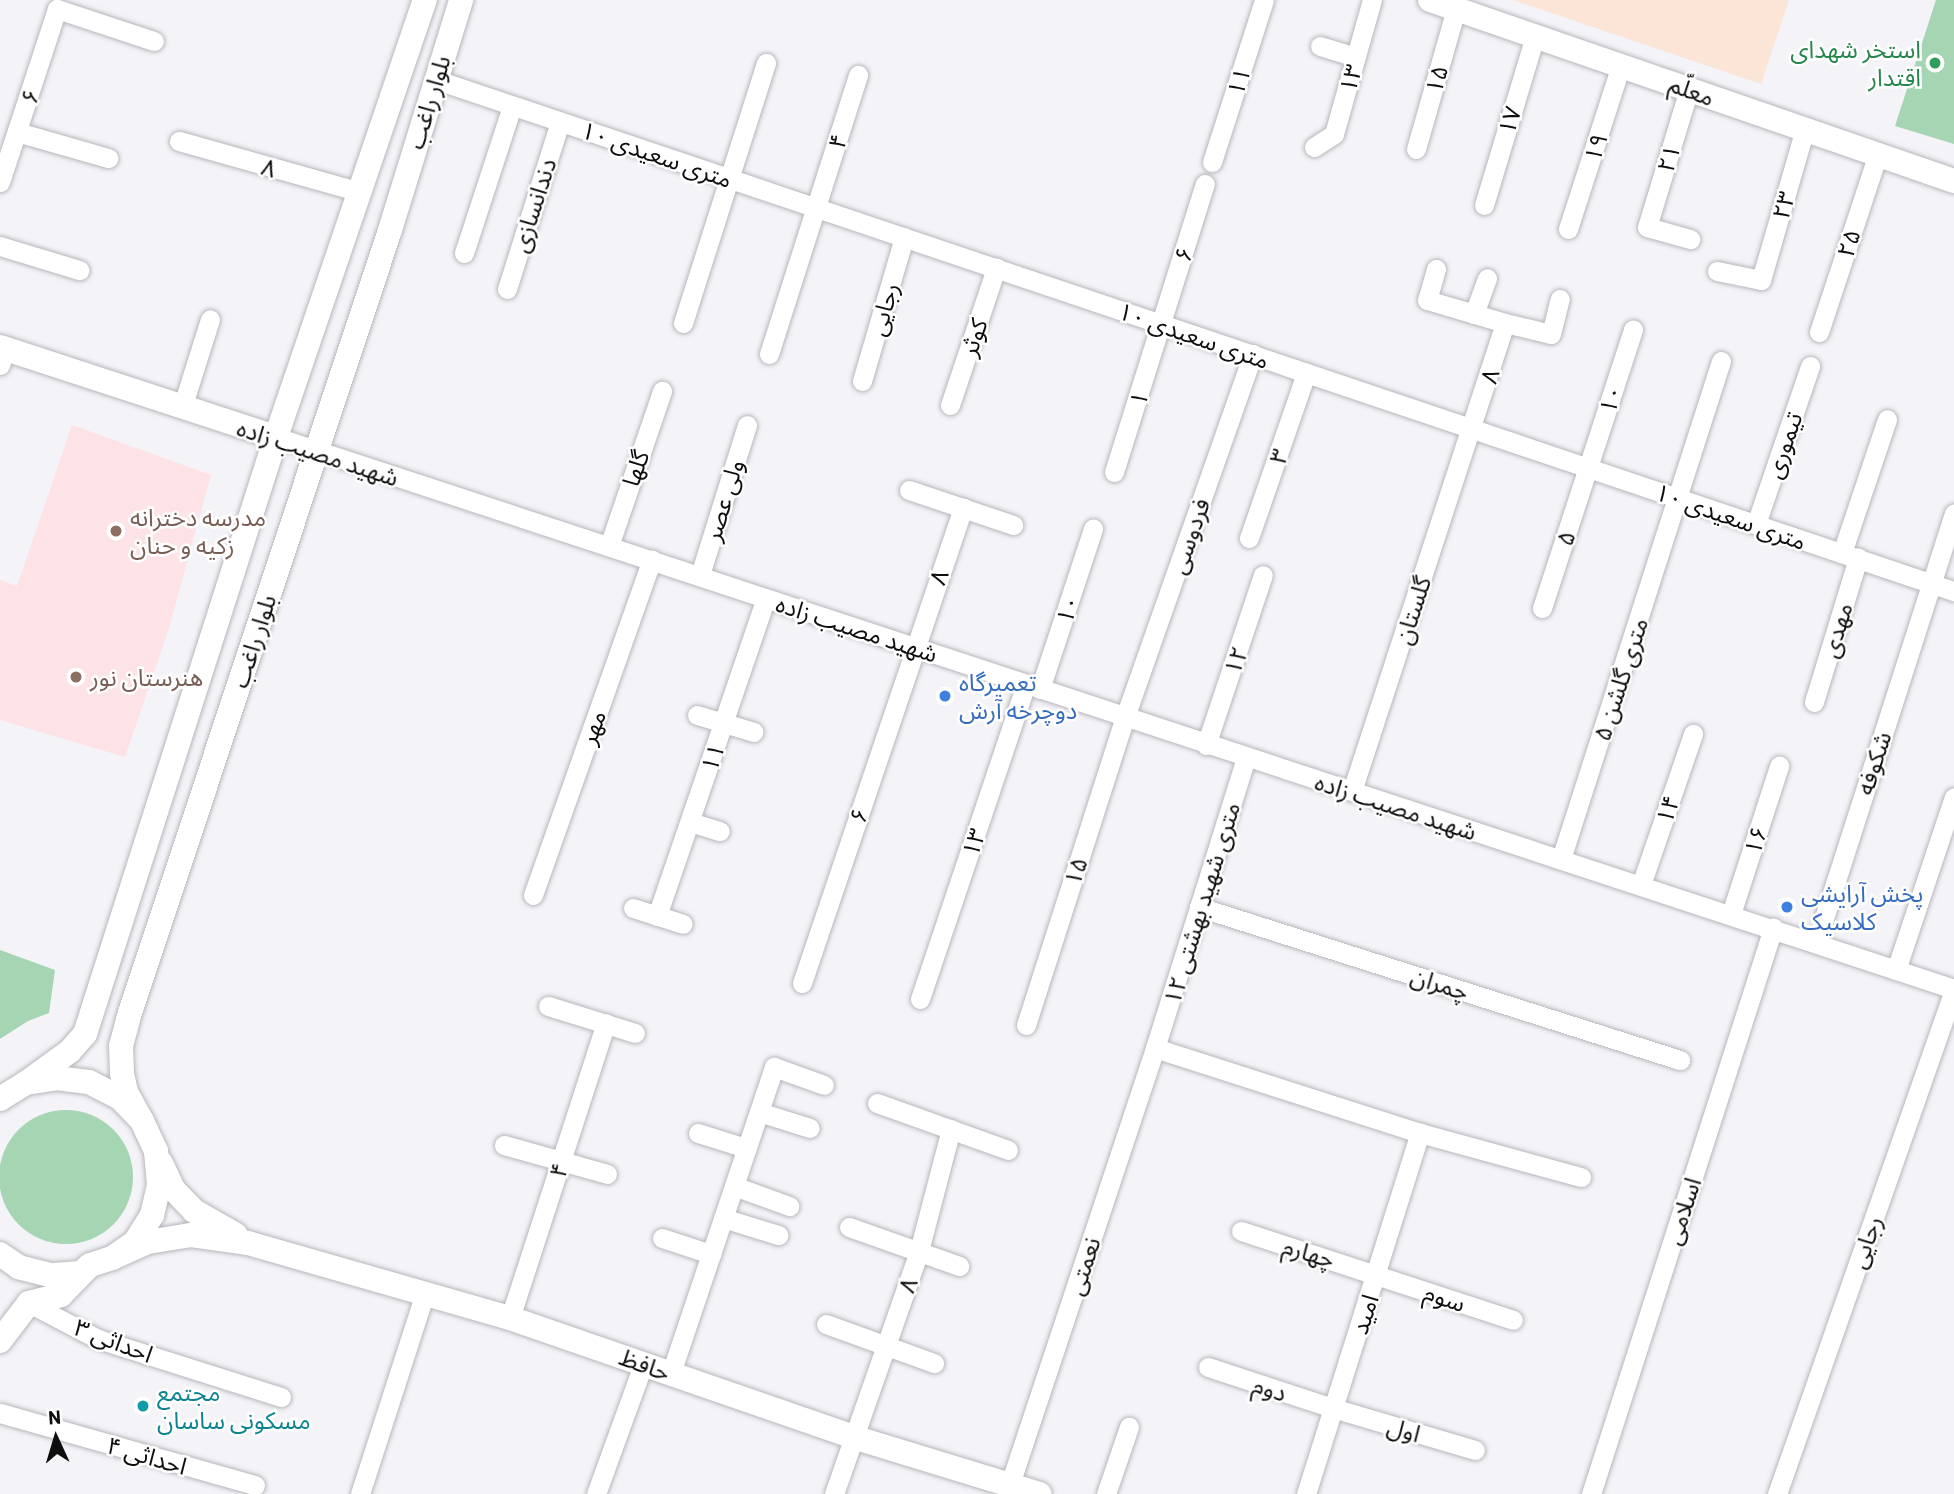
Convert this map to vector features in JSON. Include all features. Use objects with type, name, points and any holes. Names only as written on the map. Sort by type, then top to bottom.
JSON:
[{"type":"street","name":"بلوار راغب","points":[[0,1099],[70,1051],[85,1034],[276,437],[425,0]]},
{"type":"street","name":"بلوار راغب","points":[[156,1151],[126,1091],[121,1073],[121,1046],[390,230],[434,79],[461,0]]},
{"type":"street","name":"۱۱","points":[[1212,162],[1264,0]]},
{"type":"street","name":"۱۳","points":[[1314,147],[1334,135],[1372,0]]},
{"type":"street","name":"معلّم","points":[[1430,0],[1954,181]]},
{"type":"street","name":"۶","points":[[0,183],[57,9],[154,41]]},
{"type":"street","name":"۱۵","points":[[1416,149],[1456,9]]},
{"type":"street","name":"۱۷","points":[[1484,205],[1535,36]]},
{"type":"street","points":[[1320,46],[1356,57]]},
{"type":"street","points":[[683,323],[766,63]]},
{"type":"street","name":"۱۹","points":[[1568,229],[1621,65]]},
{"type":"street","name":"۴","points":[[816,208],[858,75]]},
{"type":"street","name":"۱۰ متری سعیدی","points":[[434,79],[1954,591]]},
{"type":"street","name":"۲۱","points":[[1689,89],[1647,227],[1690,239]]},
{"type":"street","points":[[464,253],[512,106]]},
{"type":"street","name":"دندانسازی","points":[[507,289],[560,122]]},
{"type":"street","name":"۲۳","points":[[1717,271],[1761,280],[1805,129]]},
{"type":"street","points":[[17,132],[108,158]]},
{"type":"street","name":"۸","points":[[179,141],[360,192]]},
{"type":"street","name":"۲۵","points":[[1819,332],[1878,154]]},
{"type":"street","name":"۶","points":[[1161,324],[1205,184]]},
{"type":"street","points":[[769,354],[816,208]]},
{"type":"street","name":"رجایی","points":[[862,381],[904,237]]},
{"type":"street","points":[[0,246],[79,270]]},
{"type":"street","name":"کوثر","points":[[950,405],[996,268]]},
{"type":"street","points":[[1436,269],[1427,300],[1505,323],[1551,334],[1560,299]]},
{"type":"street","points":[[1474,314],[1487,278]]},
{"type":"street","points":[[182,408],[209,319]]},
{"type":"street","name":"۸","points":[[1473,429],[1505,323]]},
{"type":"street","name":"۱","points":[[1114,472],[1161,324]]},
{"type":"street","name":"۱۰","points":[[1588,467],[1633,330]]},
{"type":"street","name":"شهید مصیب زاده","points":[[2,353],[276,437],[315,452],[652,559],[1246,758],[1731,914],[1954,990]]},
{"type":"street","name":"فردوسی","points":[[1125,717],[1253,355]]},
{"type":"street","points":[[1679,498],[1721,361]]},
{"type":"street","name":"تیموری","points":[[1756,524],[1810,366]]},
{"type":"street","name":"۳","points":[[1249,538],[1306,373]]},
{"type":"street","name":"گلها","points":[[609,546],[662,391]]},
{"type":"street","points":[[1850,556],[1887,419]]},
{"type":"street","name":"ولی عصر","points":[[700,575],[747,425]]},
{"type":"street","name":"گلستان","points":[[1352,792],[1473,429]]},
{"type":"street","name":"۵","points":[[1542,608],[1588,467]]},
{"type":"street","points":[[909,490],[1013,525]]},
{"type":"street","name":"۵ متری گلشن","points":[[1561,859],[1679,498]]},
{"type":"street","name":"۸","points":[[914,647],[963,508]]},
{"type":"street","points":[[1931,583],[1954,514]]},
{"type":"street","name":"۱۰","points":[[1033,687],[1093,529]]},
{"type":"street","name":"مهدی","points":[[1814,702],[1850,556]]},
{"type":"street","name":"مهر","points":[[533,895],[652,559]]},
{"type":"street","name":"۱۲","points":[[1206,744],[1263,575]]},
{"type":"street","name":"شکوفه","points":[[1816,943],[1931,583]]},
{"type":"street","name":"۱۱","points":[[657,916],[766,598]]},
{"type":"street","name":"۶","points":[[802,983],[914,647]]},
{"type":"street","name":"۱۳","points":[[920,999],[1033,687]]},
{"type":"street","points":[[697,715],[754,732]]},
{"type":"street","name":"۱۵","points":[[1026,1025],[1125,717]]},
{"type":"street","name":"۱۴","points":[[1641,885],[1693,734]]},
{"type":"street","name":"۱۲ متری شهید بهشتی","points":[[1156,1048],[1246,758]]},
{"type":"street","name":"۱۶","points":[[1731,914],[1779,766]]},
{"type":"street","points":[[1896,970],[1954,797]]},
{"type":"street","points":[[690,822],[720,831]]},
{"type":"street","name":"چمران","points":[[1199,907],[1681,1060]]},
{"type":"street","points":[[633,908],[683,924]]},
{"type":"street","name":"اسلامی","points":[[1591,1494],[1773,928]]},
{"type":"street","name":"رجایی","points":[[1777,1494],[1954,990]]},
{"type":"street","points":[[548,1006],[635,1033]]},
{"type":"street","name":"۴","points":[[510,1318],[606,1023]]},
{"type":"street","points":[[1156,1048],[1420,1133],[1581,1177]]},
{"type":"street","name":"نعمتی","points":[[1010,1485],[1156,1048]]},
{"type":"street","points":[[671,1373],[774,1067],[824,1085]]},
{"type":"street","points":[[26,1083],[56,1077],[89,1082],[119,1097],[142,1121]]},
{"type":"street","points":[[877,1102],[1008,1150]]},
{"type":"street","points":[[759,1112],[810,1128]]},
{"type":"street","name":"۸","points":[[853,1437],[919,1251],[951,1129]]},
{"type":"street","points":[[698,1133],[747,1148]]},
{"type":"street","name":"امید","points":[[1306,1494],[1420,1133]]},
{"type":"street","points":[[504,1146],[607,1174]]},
{"type":"street","points":[[0,1254],[19,1267],[50,1275],[81,1273],[135,1242],[152,1215],[159,1185],[156,1151]]},
{"type":"street","name":"حافظ","points":[[156,1151],[173,1189],[194,1211],[248,1243]]},
{"type":"street","points":[[734,1186],[789,1206]]},
{"type":"street","points":[[723,1218],[779,1235]]},
{"type":"street","points":[[849,1227],[959,1266]]},
{"type":"street","name":"چهارم","points":[[1241,1231],[1377,1274]]},
{"type":"street","name":"حافظ","points":[[101,1261],[148,1242],[191,1235],[248,1243],[510,1318],[853,1437],[1039,1494]]},
{"type":"street","points":[[662,1238],[711,1254]]},
{"type":"street","points":[[0,1341],[29,1303],[61,1295],[101,1261]]},
{"type":"street","name":"سوم","points":[[1377,1274],[1513,1320]]},
{"type":"street","points":[[360,1494],[425,1293]]},
{"type":"street","name":"احداثی ۳","points":[[29,1303],[99,1339],[281,1397]]},
{"type":"street","points":[[826,1324],[934,1363]]},
{"type":"street","points":[[596,1494],[644,1363]]},
{"type":"street","name":"دوم","points":[[1208,1367],[1333,1408]]},
{"type":"street","name":"اول","points":[[1333,1408],[1475,1450]]},
{"type":"street","name":"احداثی ۴","points":[[0,1413],[255,1485]]},
{"type":"street","points":[[1107,1494],[1129,1427]]},
{"type":"street","points":[[834,1494],[853,1437]]},
{"type":"shaded area","points":[[1513,0],[1789,0],[1761,84]]},
{"type":"shaded area","points":[[72,425],[211,475],[169,628],[125,757],[0,720],[0,580],[17,586]]},
{"type":"green space","name":"استخر شهدای اقتدار","points":[[1936,0],[1954,0],[1954,144],[1895,126]]},
{"type":"green space","points":[[0,950],[55,970],[49,1013],[28,1021],[0,1039]]},
{"type":"green space","points":[[66,1110],[92,1115],[113,1130],[128,1151],[133,1177],[128,1203],[113,1224],[92,1239],[66,1244],[40,1239],[19,1224],[4,1203],[-1,1177],[4,1151],[19,1130],[40,1115]]},
{"type":"place","name":"استخر شهدای اقتدار","points":[[1935,63]]},
{"type":"place","name":"مدرسه دخترانه زکیه و حنان","points":[[116,531]]},
{"type":"place","name":"هنرستان نور","points":[[76,677]]},
{"type":"place","name":"تعمیرگاه دوچرخه آرش","points":[[945,696]]},
{"type":"place","name":"پخش آرایشی کلاسیک","points":[[1787,907]]},
{"type":"place","name":"مجتمع مسکونی ساسان","points":[[143,1406]]}]
